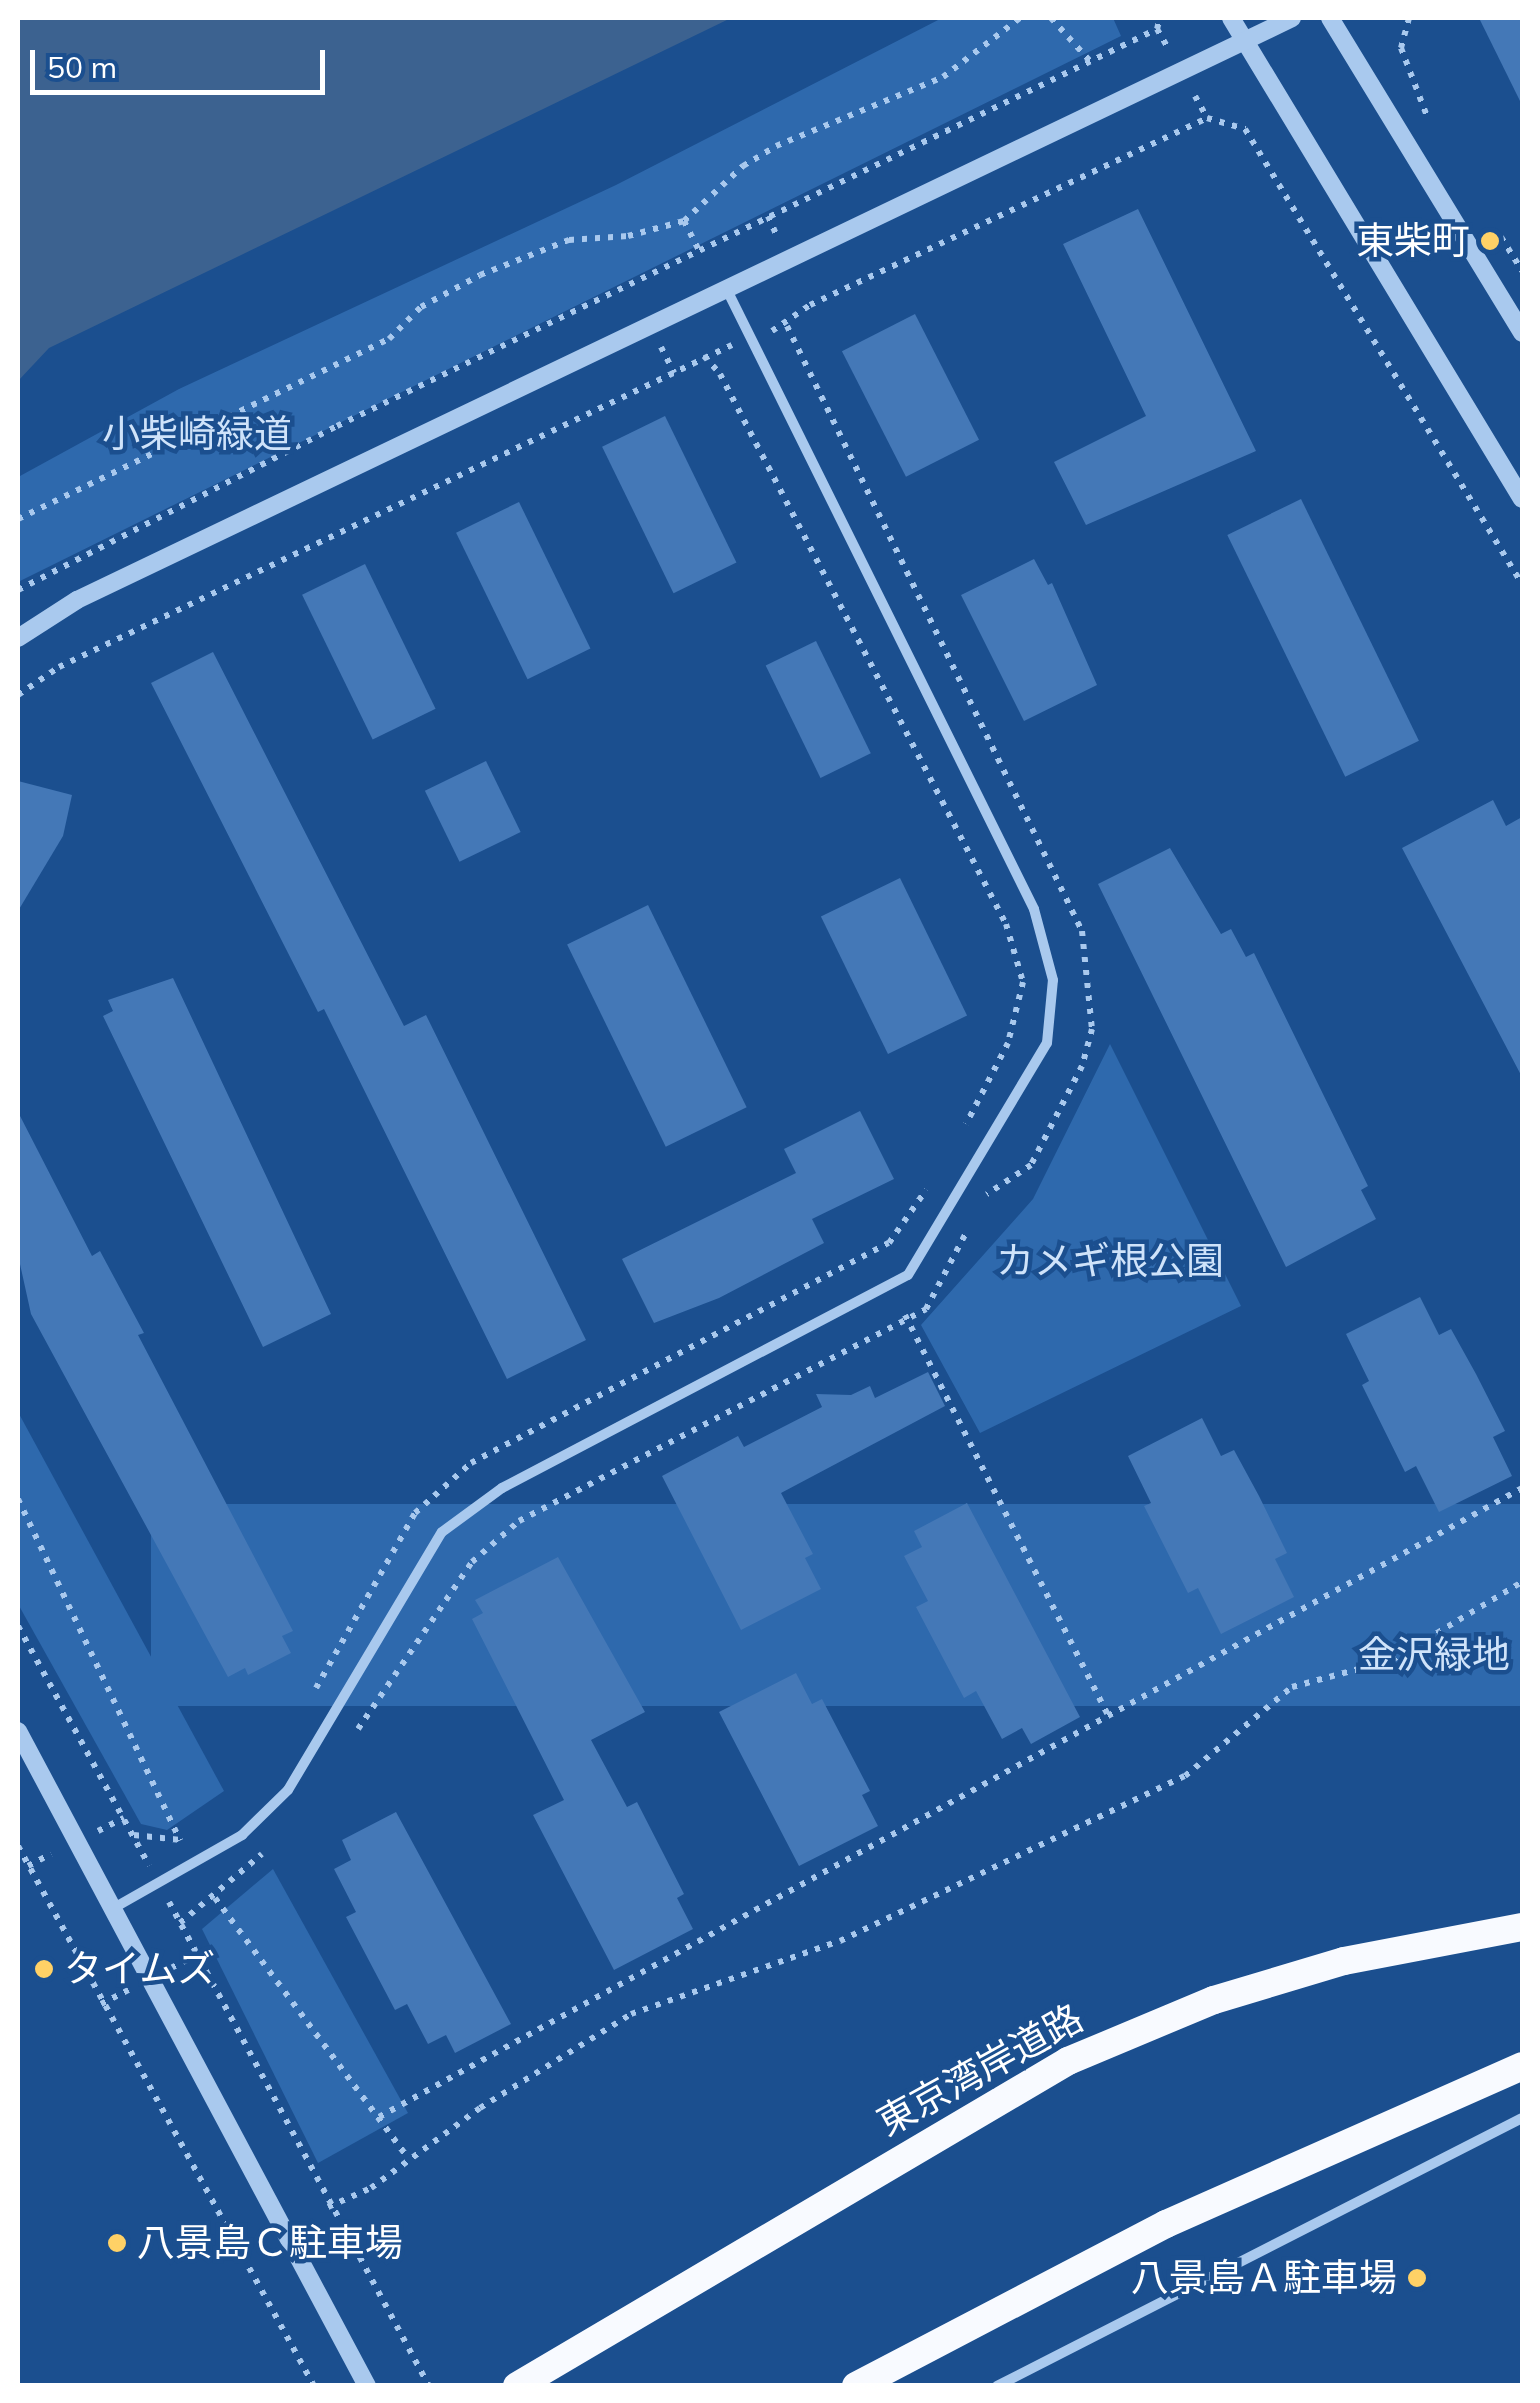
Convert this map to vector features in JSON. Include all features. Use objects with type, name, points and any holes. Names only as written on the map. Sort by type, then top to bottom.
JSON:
[{"type":"highway","name":"東京湾岸道路","points":[[517,2386],[888,2162],[1068,2060],[1158,2020],[1344,1961],[1522,1927]]},
{"type":"highway","points":[[856,2386],[1235,2192],[1522,2066]]},
{"type":"street","points":[[1231,18],[1522,499]]},
{"type":"street","points":[[18,638],[77,600],[1292,18]]},
{"type":"street","points":[[1330,18],[1522,333]]},
{"type":"street","points":[[112,1909],[242,1835],[288,1790],[442,1532],[502,1488],[908,1275],[1046,1043],[1053,980],[1034,908],[727,290]]},
{"type":"street","points":[[18,1731],[366,2386]]},
{"type":"street","points":[[998,2386],[1522,2118]]},
{"type":"path","points":[[18,519],[390,339],[421,307],[480,275],[569,240],[628,236],[684,221],[743,166],[776,146],[848,111],[943,77],[1020,18]]},
{"type":"path","points":[[1051,18],[1090,62]]},
{"type":"path","points":[[18,590],[698,250],[1157,29],[1160,18]]},
{"type":"path","points":[[1409,18],[1402,48],[1434,127]]},
{"type":"path","points":[[978,1211],[986,1194],[1031,1165],[1082,1066],[1092,1029],[1082,930],[786,326],[810,305],[1207,118],[1245,130],[1522,584]]},
{"type":"path","points":[[684,221],[698,250]]},
{"type":"path","points":[[1493,224],[1522,272]]},
{"type":"path","points":[[18,695],[59,667],[704,356],[720,374],[1006,924],[1024,982],[1008,1043],[964,1128]]},
{"type":"path","points":[[308,1702],[416,1513],[471,1463],[889,1243],[934,1178]]},
{"type":"path","points":[[352,1737],[472,1562],[519,1522],[905,1315],[926,1310],[969,1227]]},
{"type":"path","points":[[905,1315],[1108,1714]]},
{"type":"path","points":[[379,2117],[1522,1488]]},
{"type":"path","points":[[18,1500],[180,1840]]},
{"type":"path","points":[[328,2207],[371,2188],[408,2158],[632,2014],[840,1941],[1185,1776],[1292,1687],[1392,1660],[1522,1582]]},
{"type":"path","points":[[18,1626],[134,1836],[328,2207],[428,2386]]},
{"type":"path","points":[[134,1836],[180,1840],[194,1832]]},
{"type":"path","points":[[180,1923],[215,1898],[270,1844]]},
{"type":"path","points":[[18,1846],[314,2386]]},
{"type":"path","points":[[215,1898],[408,2158]]},
{"type":"green space","name":"小柴崎緑道","points":[[942,18],[1113,18],[1121,36],[18,582],[20,476],[179,389],[616,185]]},
{"type":"green space","name":"カメギ根公園","points":[[1110,1044],[1241,1306],[980,1433],[921,1325],[1033,1199]]},
{"type":"green space","points":[[18,1412],[224,1791],[167,1830],[141,1824],[18,1604]]},
{"type":"green space","name":"金沢緑地","points":[[151,1504],[1522,1504],[1522,1706],[151,1706]]},
{"type":"green space","points":[[273,1869],[408,2113],[318,2163],[202,1929]]},
{"type":"shaded area","points":[[18,18],[731,18],[49,348],[18,381]]},
{"type":"building","points":[[1479,18],[1522,18],[1522,105]]},
{"type":"building","points":[[1138,209],[1256,451],[1086,525],[1054,462],[1146,416],[1063,244]]},
{"type":"building","points":[[915,314],[979,440],[906,477],[842,351]]},
{"type":"building","points":[[665,416],[736,563],[674,593],[602,447]]},
{"type":"building","points":[[1301,499],[1419,741],[1345,777],[1227,535]]},
{"type":"building","points":[[519,502],[590,649],[528,679],[456,533]]},
{"type":"building","points":[[1034,559],[1048,585],[1052,583],[1097,685],[1024,721],[961,595]]},
{"type":"building","points":[[365,564],[436,709],[373,739],[302,595]]},
{"type":"building","points":[[816,641],[871,753],[820,778],[766,666]]},
{"type":"building","points":[[213,652],[404,1026],[426,1015],[586,1340],[507,1379],[324,1009],[318,1012],[151,683]]},
{"type":"building","points":[[486,761],[521,832],[460,862],[425,791]]},
{"type":"building","points":[[18,781],[72,795],[63,836],[18,911]]},
{"type":"building","points":[[1493,800],[1506,826],[1522,817],[1522,1077],[1402,848]]},
{"type":"building","points":[[1170,848],[1221,934],[1231,929],[1246,957],[1254,953],[1368,1186],[1361,1190],[1376,1219],[1286,1267],[1098,884]]},
{"type":"building","points":[[900,878],[967,1016],[888,1054],[821,917]]},
{"type":"building","points":[[648,905],[747,1107],[666,1147],[567,944]]},
{"type":"building","points":[[173,978],[331,1314],[263,1347],[103,1016],[113,1011],[108,1000]]},
{"type":"building","points":[[860,1111],[894,1179],[812,1219],[824,1243],[719,1298],[654,1323],[622,1259],[796,1173],[784,1149]]},
{"type":"building","points":[[18,1112],[92,1256],[100,1251],[144,1333],[138,1335],[293,1631],[282,1636],[291,1653],[248,1675],[245,1668],[228,1677],[31,1314],[18,1255]]},
{"type":"building","points":[[1420,1297],[1439,1335],[1451,1329],[1476,1374],[1505,1431],[1493,1437],[1512,1476],[1439,1512],[1416,1466],[1405,1472],[1362,1385],[1369,1381],[1346,1334]]},
{"type":"building","points":[[928,1372],[945,1406],[781,1493],[813,1554],[805,1558],[821,1589],[741,1630],[662,1476],[738,1436],[744,1447],[822,1407],[816,1394],[851,1395],[870,1386],[875,1398]]},
{"type":"building","points":[[1202,1418],[1221,1456],[1234,1450],[1259,1496],[1287,1553],[1275,1559],[1294,1597],[1221,1634],[1198,1588],[1188,1593],[1144,1506],[1151,1503],[1128,1456]]},
{"type":"building","points":[[967,1503],[1080,1717],[1031,1744],[1022,1728],[1002,1739],[976,1691],[964,1698],[916,1607],[928,1601],[904,1556],[922,1547],[914,1531]]},
{"type":"building","points":[[558,1557],[645,1712],[591,1740],[627,1807],[637,1802],[684,1894],[677,1898],[693,1929],[614,1970],[533,1815],[564,1800],[472,1619],[483,1613],[475,1600]]},
{"type":"building","points":[[796,1673],[812,1704],[822,1699],[870,1791],[862,1795],[878,1826],[799,1866],[719,1712]]},
{"type":"building","points":[[396,1812],[511,2024],[455,2053],[446,2035],[428,2044],[407,2004],[395,2010],[346,1917],[356,1912],[334,1869],[351,1860],[342,1840]]},
{"type":"place","name":"東柴町","points":[[1490,241]]},
{"type":"place","name":"タイムズ","points":[[44,1969]]},
{"type":"place","name":"八景島Ｃ駐車場","points":[[117,2243]]},
{"type":"place","name":"八景島Ａ駐車場","points":[[1417,2278]]}]
